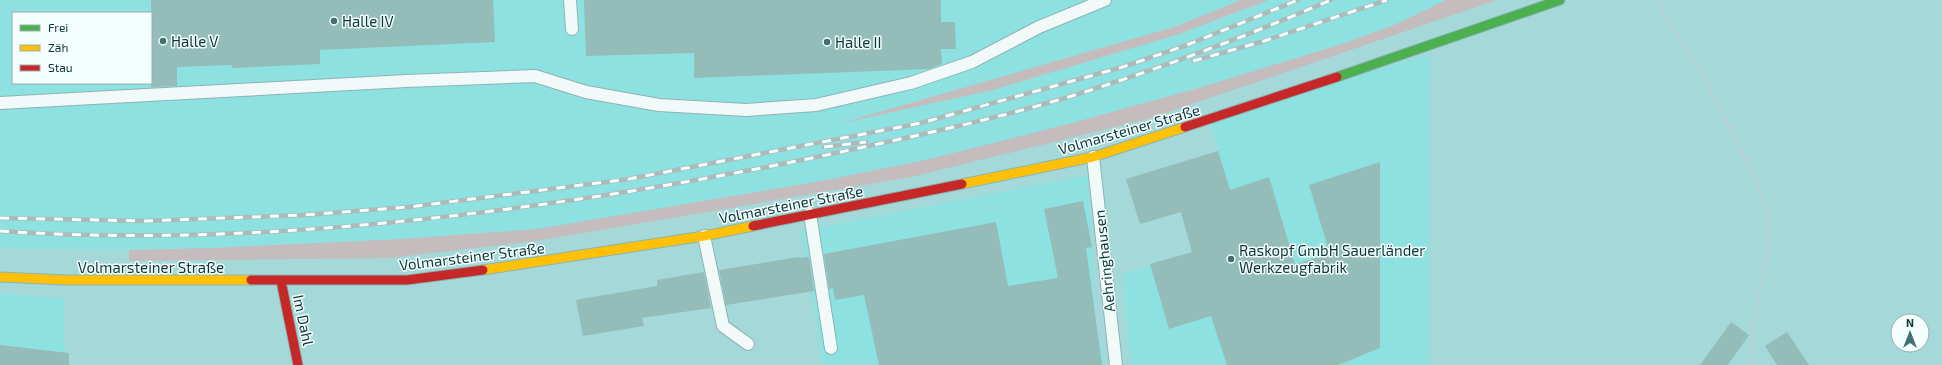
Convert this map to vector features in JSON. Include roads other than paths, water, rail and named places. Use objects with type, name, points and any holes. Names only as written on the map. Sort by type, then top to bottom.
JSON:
[{"type":"main road","name":"Volmarsteiner Straße","points":[[0,277],[65,280],[407,280],[504,267],[704,236],[1093,157],[1396,58],[1560,0]]},
{"type":"main road","name":"Im Dahl","points":[[281,281],[298,365]]},
{"type":"lane","points":[[570,0],[572,29]]},
{"type":"lane","points":[[0,103],[406,81],[535,76],[586,92],[659,105],[746,110],[816,105],[911,83],[972,62],[1039,27],[1105,0]]},
{"type":"lane","name":"Aehringhausen","points":[[1093,157],[1116,365]]},
{"type":"lane","points":[[810,214],[831,348]]},
{"type":"lane","points":[[704,236],[723,326],[748,344]]},
{"type":"railway","points":[[0,218],[145,221],[304,215],[409,207],[629,179],[921,123],[1123,67],[1187,45],[1298,0]]},
{"type":"railway","points":[[0,231],[77,235],[154,235],[231,234],[308,229],[461,215],[613,194],[684,182],[861,148],[963,125],[1053,102],[1108,85],[1204,51],[1331,0]]},
{"type":"railway","points":[[1193,61],[1261,42],[1387,0]]},
{"type":"railway","points":[[824,147],[866,142]]},
{"type":"place","name":"Halle IV","points":[[334,21]]},
{"type":"place","name":"Halle V","points":[[163,41]]},
{"type":"place","name":"Halle II","points":[[827,42]]},
{"type":"place","name":"Raskopf GmbH Sauerländer Werkzeugfabrik","points":[[1231,259]]}]
